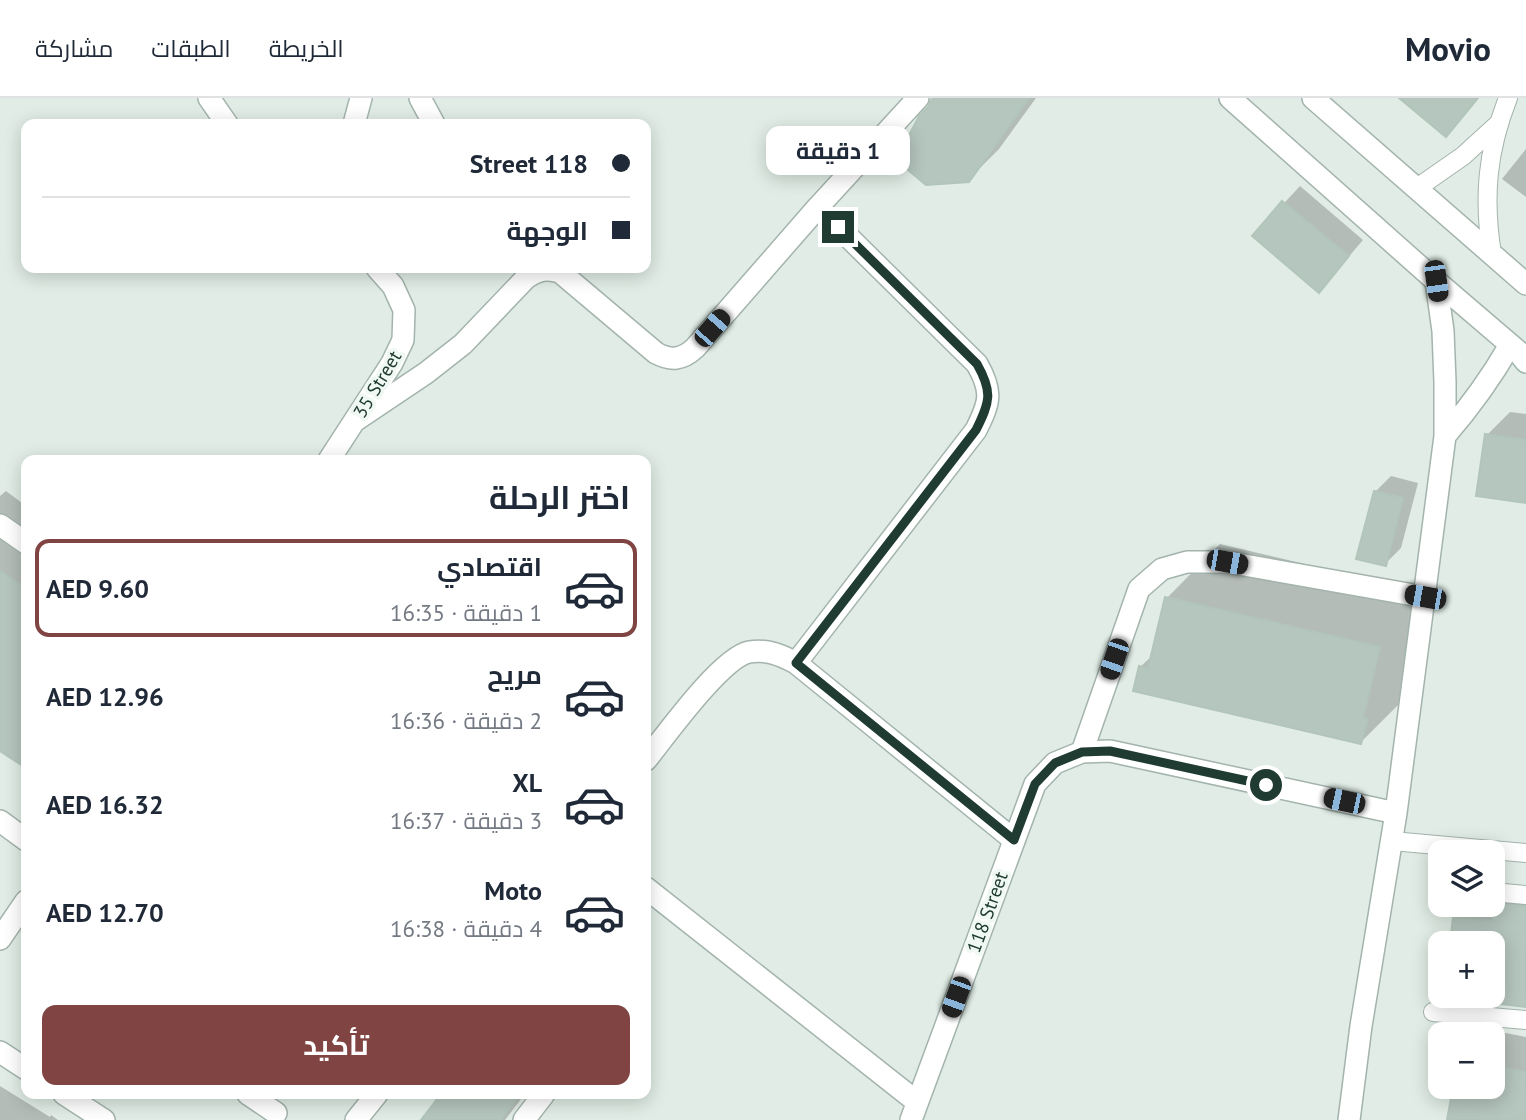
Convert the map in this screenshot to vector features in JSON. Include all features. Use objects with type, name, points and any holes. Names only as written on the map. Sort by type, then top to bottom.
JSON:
[{"type":"street","points":[[209,98],[224,119]]},
{"type":"street","points":[[355,119],[361,98]]},
{"type":"street","points":[[420,98],[431,119]]},
{"type":"street","points":[[561,273],[656,354],[676,359],[687,355],[918,98]]},
{"type":"street","points":[[1230,98],[1520,354],[1491,377],[1445,436]]},
{"type":"street","points":[[1313,98],[1526,284]]},
{"type":"street","points":[[796,663],[976,430],[989,397],[986,380],[977,364],[818,207]]},
{"type":"street","name":"35 Street","points":[[333,455],[392,363],[403,340],[404,310],[393,286],[381,273]]},
{"type":"street","points":[[356,421],[463,344],[533,273]]},
{"type":"street","points":[[1349,1120],[1361,1026],[1396,813],[1445,436],[1446,382],[1436,281]]},
{"type":"street","points":[[0,525],[21,540]]},
{"type":"street","points":[[1082,752],[1139,589],[1162,569],[1186,562],[1227,562],[1425,597]]},
{"type":"street","points":[[651,754],[730,661],[748,652],[773,652],[796,663],[1014,840]]},
{"type":"street","name":"118 Street","points":[[914,1111],[1035,784],[1055,763],[1082,752],[1110,751],[1396,813]]},
{"type":"street","points":[[0,821],[21,836]]},
{"type":"street","points":[[651,892],[914,1111]]},
{"type":"street","points":[[12,933],[21,912]]},
{"type":"street","points":[[0,1052],[21,1066]]},
{"type":"street","points":[[72,1099],[103,1120]]},
{"type":"street","points":[[258,1099],[277,1109]]},
{"type":"street","points":[[356,1120],[373,1099]]},
{"type":"street","points":[[524,1120],[540,1099]]},
{"type":"lane","points":[[1492,254],[1488,231],[1487,187],[1497,125],[1508,98]]},
{"type":"lane","points":[[1417,188],[1463,156],[1497,125]]},
{"type":"lane","points":[[1392,841],[1526,853]]},
{"type":"lane","points":[[1505,892],[1526,895]]},
{"type":"lane","points":[[1433,1012],[1526,1020]]},
{"type":"building","points":[[934,98],[1029,98],[969,182],[926,185],[896,160],[919,116]]},
{"type":"building","points":[[1399,98],[1478,98],[1446,137]]},
{"type":"building","points":[[1282,201],[1349,256],[1319,293],[1252,236]]},
{"type":"building","points":[[1485,434],[1526,440],[1526,503],[1476,496]]},
{"type":"building","points":[[1374,491],[1403,498],[1386,566],[1356,559]]},
{"type":"building","points":[[0,571],[21,586],[21,765],[0,751]]},
{"type":"building","points":[[1165,597],[1380,647],[1363,718],[1368,719],[1361,744],[1133,691],[1139,666],[1148,668]]},
{"type":"building","points":[[1505,905],[1526,907],[1526,1007],[1505,1004],[1505,931],[1451,931],[1453,917],[1492,921],[1493,917],[1505,917]]},
{"type":"building","points":[[1505,1068],[1526,1072],[1526,1120],[1447,1120],[1451,1099],[1505,1099]]},
{"type":"building","points":[[437,1099],[516,1099],[500,1120],[421,1120]]},
{"type":"route","points":[[838,227],[977,364],[986,380],[989,397],[976,430],[796,663],[1014,840],[1035,784],[1055,763],[1082,752],[1110,751],[1266,785]]}]
